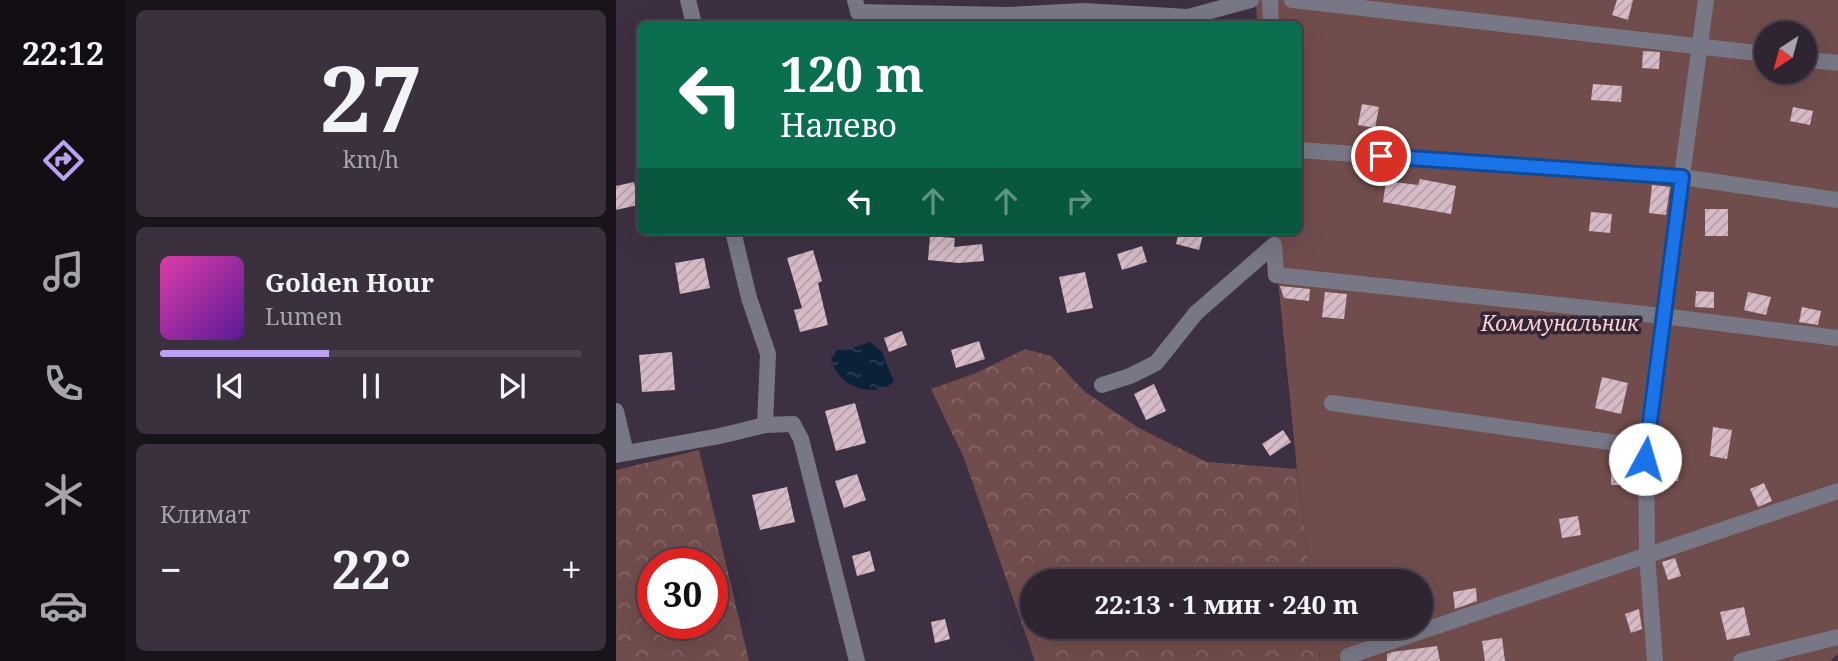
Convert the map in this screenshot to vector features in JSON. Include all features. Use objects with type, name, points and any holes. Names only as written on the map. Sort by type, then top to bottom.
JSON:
[{"type":"street","points":[[688,0],[693,21]]},
{"type":"street","points":[[855,0],[858,12],[1007,15],[1083,11],[1188,17],[1251,0]]},
{"type":"street","points":[[1270,0],[1271,21]]},
{"type":"street","points":[[1292,0],[1754,52]]},
{"type":"street","points":[[1655,661],[1647,555],[1646,440],[1706,0]]},
{"type":"street","points":[[1817,61],[1838,63]]},
{"type":"street","points":[[1302,150],[1682,177],[1838,200]]},
{"type":"street","points":[[734,235],[749,298],[768,354],[765,425]]},
{"type":"street","points":[[1276,235],[1276,275]]},
{"type":"street","points":[[1102,385],[1130,376],[1156,363],[1196,313],[1273,245],[1276,275]]},
{"type":"street","points":[[1276,275],[1663,316],[1838,338]]},
{"type":"street","points":[[1332,403],[1624,444],[1646,440]]},
{"type":"street","points":[[616,411],[621,454],[765,425],[793,424],[801,439],[857,661]]},
{"type":"street","points":[[1348,656],[1838,491]]},
{"type":"street","points":[[1741,661],[1838,636]]},
{"type":"green space","name":"Коммунальник","points":[[1256,0],[1838,0],[1838,654],[1830,661],[1320,661],[1318,639],[1433,639],[1433,569],[1310,569],[1273,235],[1302,235],[1302,21],[1257,21]]},
{"type":"green space","points":[[1025,349],[1051,356],[1085,392],[1139,428],[1207,462],[1297,469],[1310,569],[1020,569],[1020,618],[964,458],[931,389],[976,373]]},
{"type":"green space","points":[[699,450],[722,548],[637,548],[637,639],[728,639],[728,572],[749,661],[616,661],[616,470]]},
{"type":"green space","points":[[1027,639],[1318,639],[1320,661],[1035,661]]},
{"type":"water","points":[[870,342],[882,352],[894,382],[876,390],[857,388],[848,383],[835,369],[831,360],[837,350],[847,350]]},
{"type":"building","points":[[1617,0],[1633,0],[1628,20],[1612,15]]},
{"type":"building","points":[[1643,51],[1660,52],[1659,69],[1642,68]]},
{"type":"building","points":[[1593,84],[1622,86],[1621,102],[1591,100]]},
{"type":"building","points":[[1362,104],[1379,107],[1375,128],[1358,125]]},
{"type":"building","points":[[1793,107],[1813,111],[1810,125],[1790,121]]},
{"type":"building","points":[[1420,179],[1456,186],[1451,214],[1383,202],[1386,181],[1418,185]]},
{"type":"building","points":[[634,182],[637,205],[616,210],[616,186]]},
{"type":"building","points":[[1652,185],[1670,187],[1666,215],[1649,213]]},
{"type":"building","points":[[1705,209],[1728,209],[1728,236],[1705,236]]},
{"type":"building","points":[[1591,212],[1612,214],[1610,233],[1589,231]]},
{"type":"building","points":[[1178,235],[1203,235],[1199,250],[1176,244]]},
{"type":"building","points":[[930,236],[955,238],[954,247],[982,244],[984,261],[959,263],[928,260]]},
{"type":"building","points":[[1142,246],[1147,262],[1122,270],[1117,254]]},
{"type":"building","points":[[813,250],[822,281],[818,283],[828,325],[800,332],[794,310],[802,308],[787,258]]},
{"type":"building","points":[[704,258],[710,288],[680,294],[675,263]]},
{"type":"building","points":[[1085,272],[1093,308],[1067,313],[1059,277]]},
{"type":"building","points":[[1280,286],[1310,289],[1309,301],[1284,298]]},
{"type":"building","points":[[1696,291],[1714,292],[1714,308],[1695,307]]},
{"type":"building","points":[[1325,292],[1347,294],[1344,319],[1322,317]]},
{"type":"building","points":[[1748,292],[1771,297],[1766,315],[1744,310]]},
{"type":"building","points":[[1802,307],[1821,311],[1818,325],[1799,322]]},
{"type":"building","points":[[902,331],[907,345],[889,352],[884,338]]},
{"type":"building","points":[[979,341],[985,359],[956,368],[951,350]]},
{"type":"building","points":[[672,352],[675,390],[642,392],[639,355]]},
{"type":"building","points":[[1602,377],[1628,383],[1621,414],[1595,408]]},
{"type":"building","points":[[1154,384],[1166,411],[1146,420],[1134,394]]},
{"type":"building","points":[[855,403],[866,443],[836,451],[825,411]]},
{"type":"building","points":[[1713,427],[1732,430],[1727,459],[1710,456]]},
{"type":"building","points":[[1283,430],[1291,442],[1270,456],[1262,444]]},
{"type":"building","points":[[1611,459],[1636,459],[1636,479],[1632,479],[1632,485],[1611,485]]},
{"type":"building","points":[[1657,459],[1679,460],[1678,481],[1657,480]]},
{"type":"building","points":[[857,474],[866,500],[844,508],[835,481]]},
{"type":"building","points":[[1764,483],[1772,501],[1758,507],[1750,489]]},
{"type":"building","points":[[787,487],[795,522],[760,530],[752,495]]},
{"type":"building","points":[[1578,516],[1581,535],[1562,538],[1559,519]]},
{"type":"building","points":[[870,551],[875,571],[857,576],[852,556]]},
{"type":"building","points":[[1675,558],[1681,576],[1668,580],[1662,562]]},
{"type":"building","points":[[1476,588],[1477,601],[1455,609],[1453,592]]},
{"type":"building","points":[[1744,607],[1750,635],[1727,640],[1720,612]]},
{"type":"building","points":[[1639,609],[1642,629],[1631,633],[1625,614]]},
{"type":"building","points":[[945,619],[950,639],[935,643],[931,622]]},
{"type":"building","points":[[1502,638],[1505,661],[1485,661],[1482,641]]},
{"type":"building","points":[[1437,646],[1440,661],[1387,661],[1387,654],[1392,652]]},
{"type":"route","points":[[1381,156],[1682,177],[1645,459]]}]
